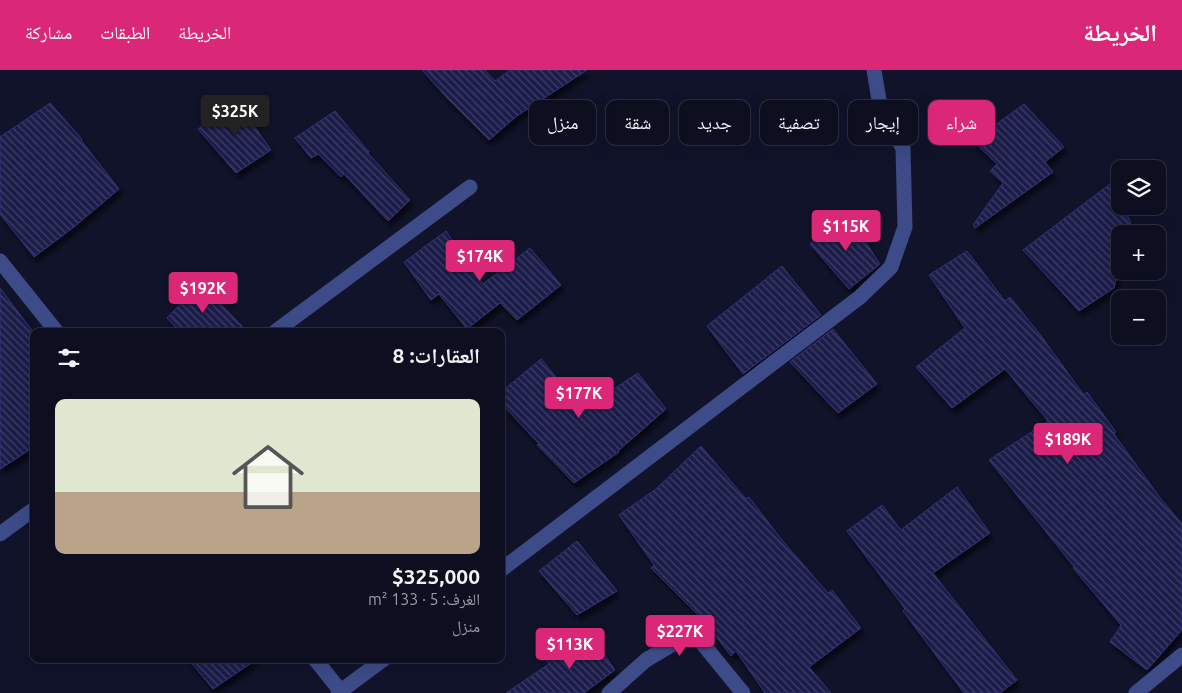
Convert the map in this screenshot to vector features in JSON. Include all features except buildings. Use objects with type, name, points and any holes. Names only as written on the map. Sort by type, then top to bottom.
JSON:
[{"type":"street","points":[[505,567],[860,298],[891,267],[905,227],[902,148],[881,112],[874,70]]},
{"type":"street","points":[[280,328],[470,188]]},
{"type":"street","points":[[0,261],[54,328]]},
{"type":"street","points":[[0,534],[30,512]]},
{"type":"street","points":[[609,693],[646,660],[693,632],[743,693]]},
{"type":"street","points":[[1136,693],[1182,655]]},
{"type":"street","points":[[318,663],[341,692],[379,663]]}]
